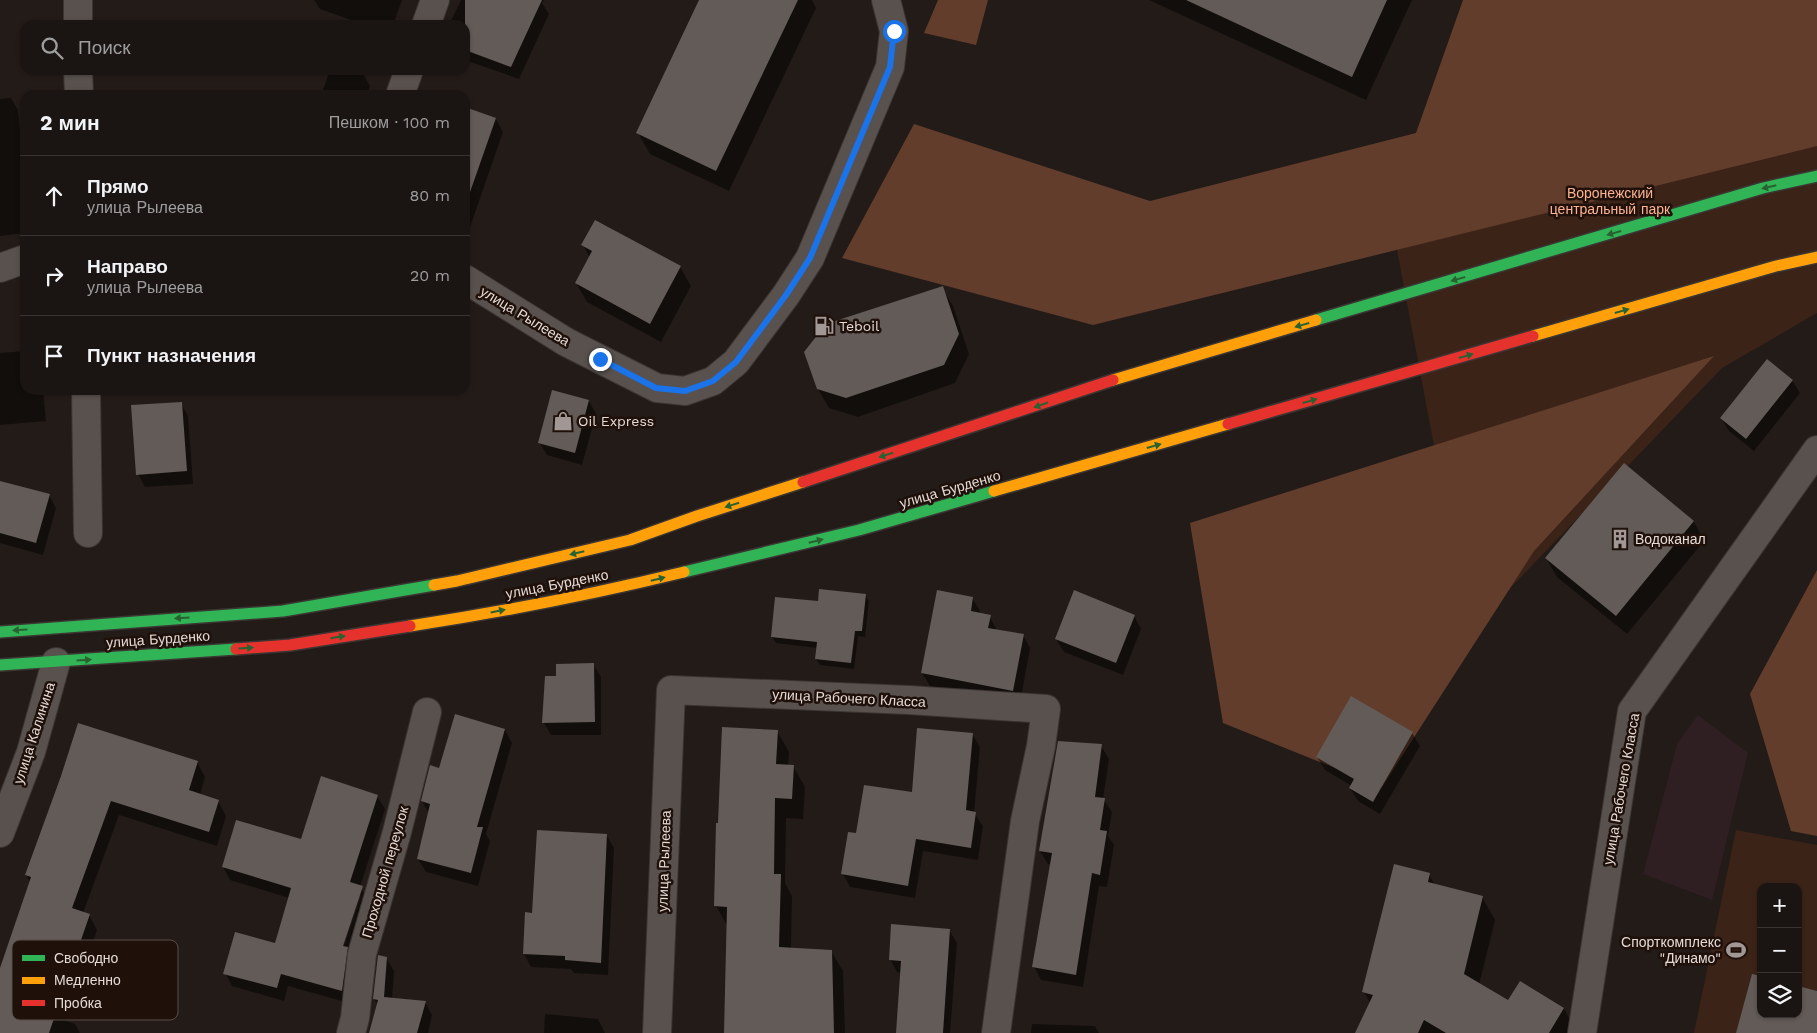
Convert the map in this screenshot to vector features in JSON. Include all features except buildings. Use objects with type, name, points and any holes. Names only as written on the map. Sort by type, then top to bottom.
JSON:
[{"type":"main road","name":"улица Бурденко","points":[[0,632],[283,611],[457,581],[630,540],[1087,388],[1754,191],[1817,176]]},
{"type":"main road","name":"улица Бурденко","points":[[0,666],[290,645],[456,619],[640,583],[859,530],[1776,266],[1817,257]]},
{"type":"street","points":[[78,0],[78,20]]},
{"type":"street","points":[[428,20],[435,0]]},
{"type":"street","name":"улица Рылеева","points":[[470,282],[566,342],[656,388],[685,391],[713,381],[736,362],[786,295],[810,258],[890,67],[894,31],[886,0]]},
{"type":"street","points":[[78,75],[78,90]]},
{"type":"street","points":[[402,90],[407,75]]},
{"type":"street","points":[[0,268],[20,262]]},
{"type":"street","points":[[86,395],[88,533]]},
{"type":"street","name":"улица Рабочего Класса","points":[[1582,1033],[1632,711],[1817,450]]},
{"type":"street","name":"улица Калинина","points":[[0,833],[31,752],[56,662]]},
{"type":"street","name":"улица Рылеева","points":[[657,1033],[671,690]]},
{"type":"street","name":"улица Рабочего Класса","points":[[671,690],[900,700],[1046,709],[1041,746],[1025,820],[996,1033]]},
{"type":"street","name":"Проходной переулок","points":[[351,1033],[355,1018],[362,954],[397,832],[427,712]]},
{"type":"shaded area","points":[[938,0],[988,0],[976,45],[924,33]]},
{"type":"shaded area","points":[[1463,0],[1817,0],[1817,146],[1093,325],[842,258],[914,124],[1150,201],[1416,133]]},
{"type":"shaded area","points":[[1714,356],[1534,551],[1382,787],[1223,723],[1190,523]]},
{"type":"shaded area","points":[[1817,570],[1817,836],[1791,831],[1750,694]]},
{"type":"shaded area","points":[[1698,715],[1748,753],[1712,900],[1643,874],[1677,744]]},
{"type":"green space","name":"Воронежский центральный парк","points":[[1817,0],[1817,313],[1722,368],[1469,631],[1391,218]]},
{"type":"green space","name":"Спорткомплекс \"Динамо\"","points":[[1736,830],[1817,845],[1817,1033],[1694,1033]]},
{"type":"traffic: fast","points":[[1316,320],[1763,188],[1817,176]]},
{"type":"traffic: fast","points":[[684,572],[859,530],[994,491]]},
{"type":"traffic: fast","points":[[0,632],[283,611],[434,585]]},
{"type":"traffic: fast","points":[[0,665],[236,649]]},
{"type":"traffic: slow","points":[[1533,336],[1776,266],[1817,257]]},
{"type":"traffic: slow","points":[[1113,380],[1316,320]]},
{"type":"traffic: slow","points":[[994,491],[1228,424]]},
{"type":"traffic: slow","points":[[434,585],[630,540],[803,482]]},
{"type":"traffic: slow","points":[[410,626],[548,602],[684,572]]},
{"type":"traffic: jam","points":[[1228,424],[1533,336]]},
{"type":"traffic: jam","points":[[803,482],[1113,380]]},
{"type":"traffic: jam","points":[[236,649],[290,645],[410,626]]},
{"type":"place","name":"Teboil","points":[[824,326]]},
{"type":"place","name":"Oil Express","points":[[563,421]]},
{"type":"place","name":"Водоканал","points":[[1620,539]]},
{"type":"place","name":"Спорткомплекс \"Динамо\"","points":[[1736,950]]},
{"type":"route","points":[[600,359],[656,388],[685,391],[713,381],[736,362],[786,295],[810,258],[890,67],[894,31]]}]
